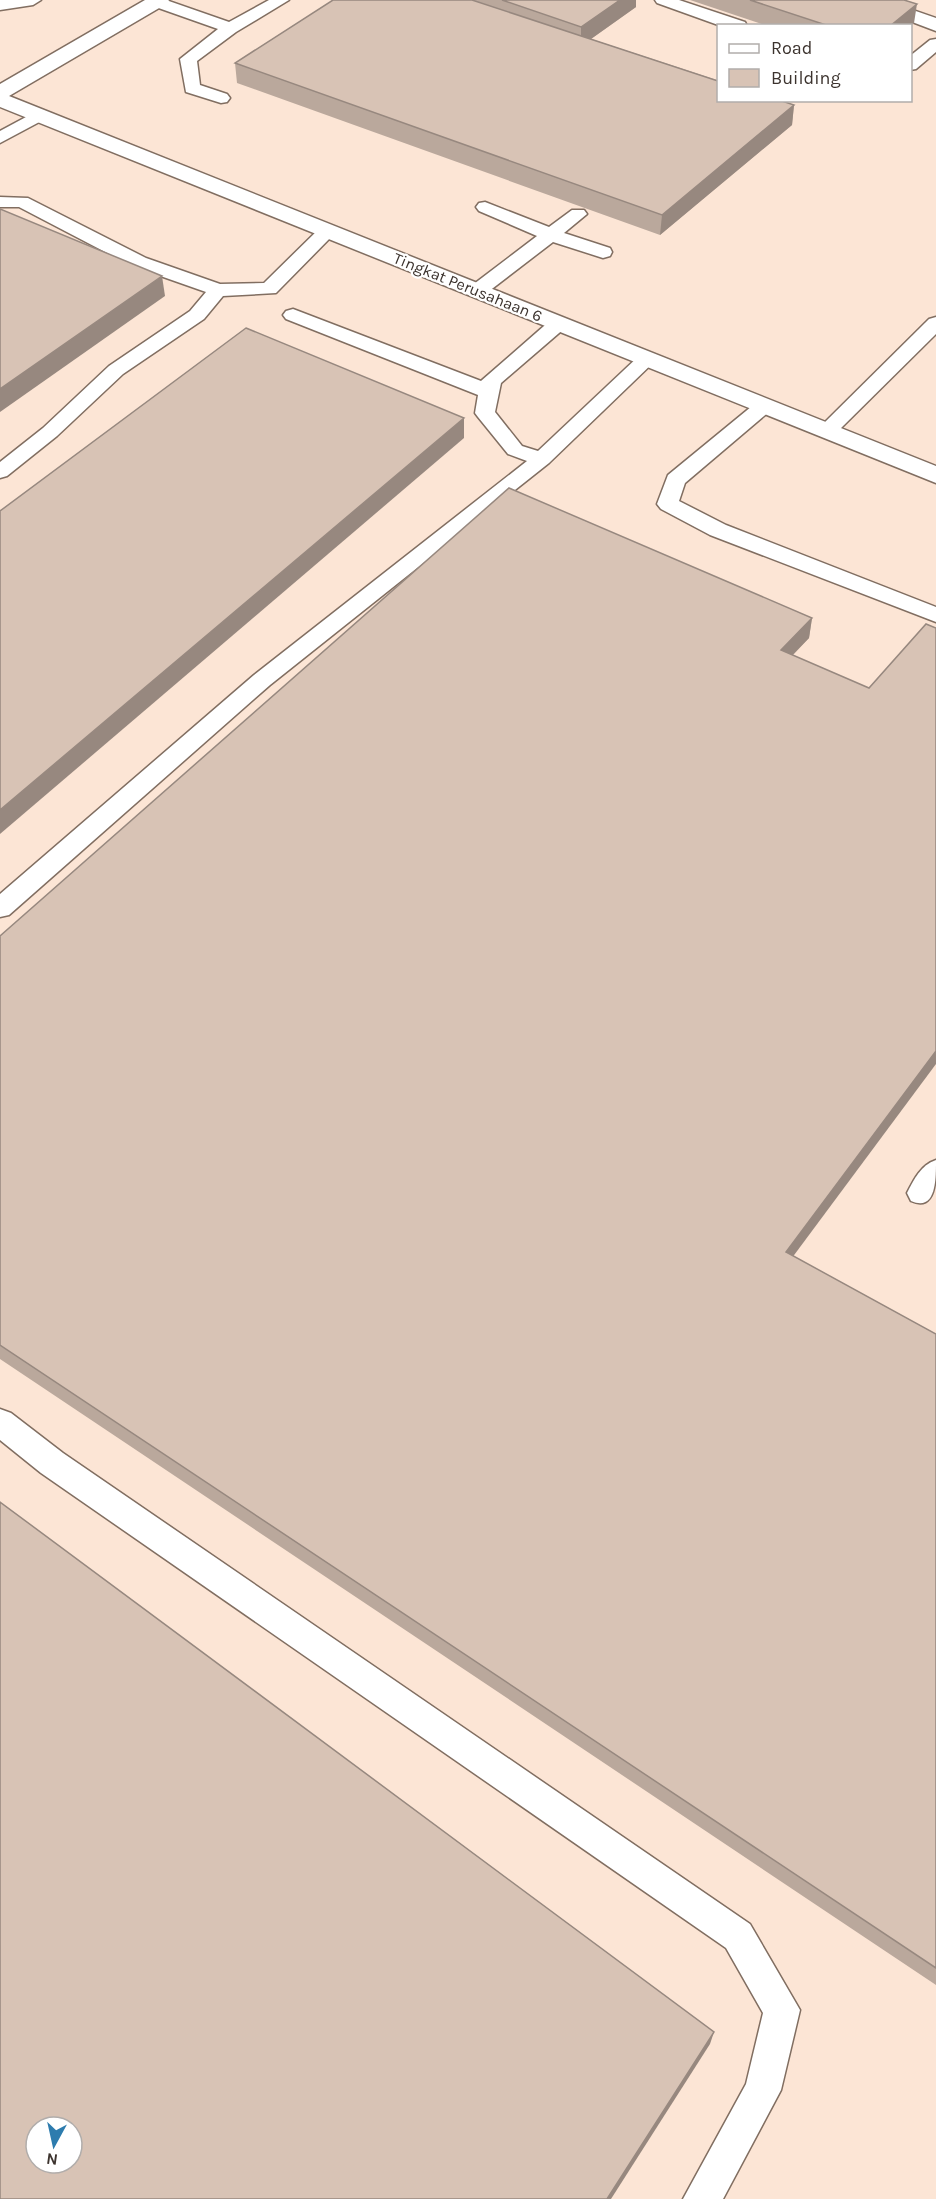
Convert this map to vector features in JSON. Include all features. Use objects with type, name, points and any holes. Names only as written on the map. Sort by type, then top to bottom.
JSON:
[{"type":"street","points":[[0,93],[158,1]]},
{"type":"street","name":"Tingkat Perusahaan 6","points":[[0,100],[936,475]]},
{"type":"lane","points":[[0,5],[33,0]]},
{"type":"lane","points":[[221,98],[192,88],[188,59],[230,28],[281,0]]},
{"type":"lane","points":[[663,0],[733,24]]},
{"type":"lane","points":[[868,0],[934,23],[936,26]]},
{"type":"lane","points":[[902,0],[936,11]]},
{"type":"lane","points":[[158,1],[230,28]]},
{"type":"lane","points":[[912,63],[936,44]]},
{"type":"lane","points":[[0,138],[39,115]]},
{"type":"lane","points":[[0,202],[22,202],[139,262],[218,290],[269,289],[328,231]]},
{"type":"lane","points":[[485,207],[603,252]]},
{"type":"lane","points":[[477,291],[578,214]]},
{"type":"lane","points":[[0,472],[50,432],[116,370],[197,315],[218,290]]},
{"type":"lane","points":[[293,315],[490,392]]},
{"type":"lane","points":[[542,459],[515,450],[485,413],[491,381],[559,323]]},
{"type":"lane","points":[[827,431],[936,323]]},
{"type":"lane","points":[[0,908],[262,680],[542,459],[647,359]]},
{"type":"lane","points":[[764,406],[675,480],[668,504],[718,530],[936,615]]},
{"type":"lane","points":[[0,1422],[52,1463],[738,1936],[782,2010],[763,2090],[702,2199]]},
{"type":"shaded area","points":[[0,0],[936,0],[936,2199],[0,2199]]},
{"type":"building","points":[[333,0],[472,0],[717,81],[717,102],[785,102],[794,105],[662,215],[235,63]]},
{"type":"building","points":[[502,0],[620,0],[581,27]]},
{"type":"building","points":[[750,0],[904,0],[917,4],[892,24],[823,24]]},
{"type":"building","points":[[0,209],[162,276],[0,389]]},
{"type":"building","points":[[246,328],[464,418],[0,810],[0,511]]},
{"type":"building","points":[[509,488],[812,618],[781,650],[869,688],[926,624],[936,628],[936,1051],[786,1252],[936,1334],[936,1968],[0,1345],[0,936]]},
{"type":"building","points":[[0,1502],[714,2032],[607,2199],[0,2199]]}]
